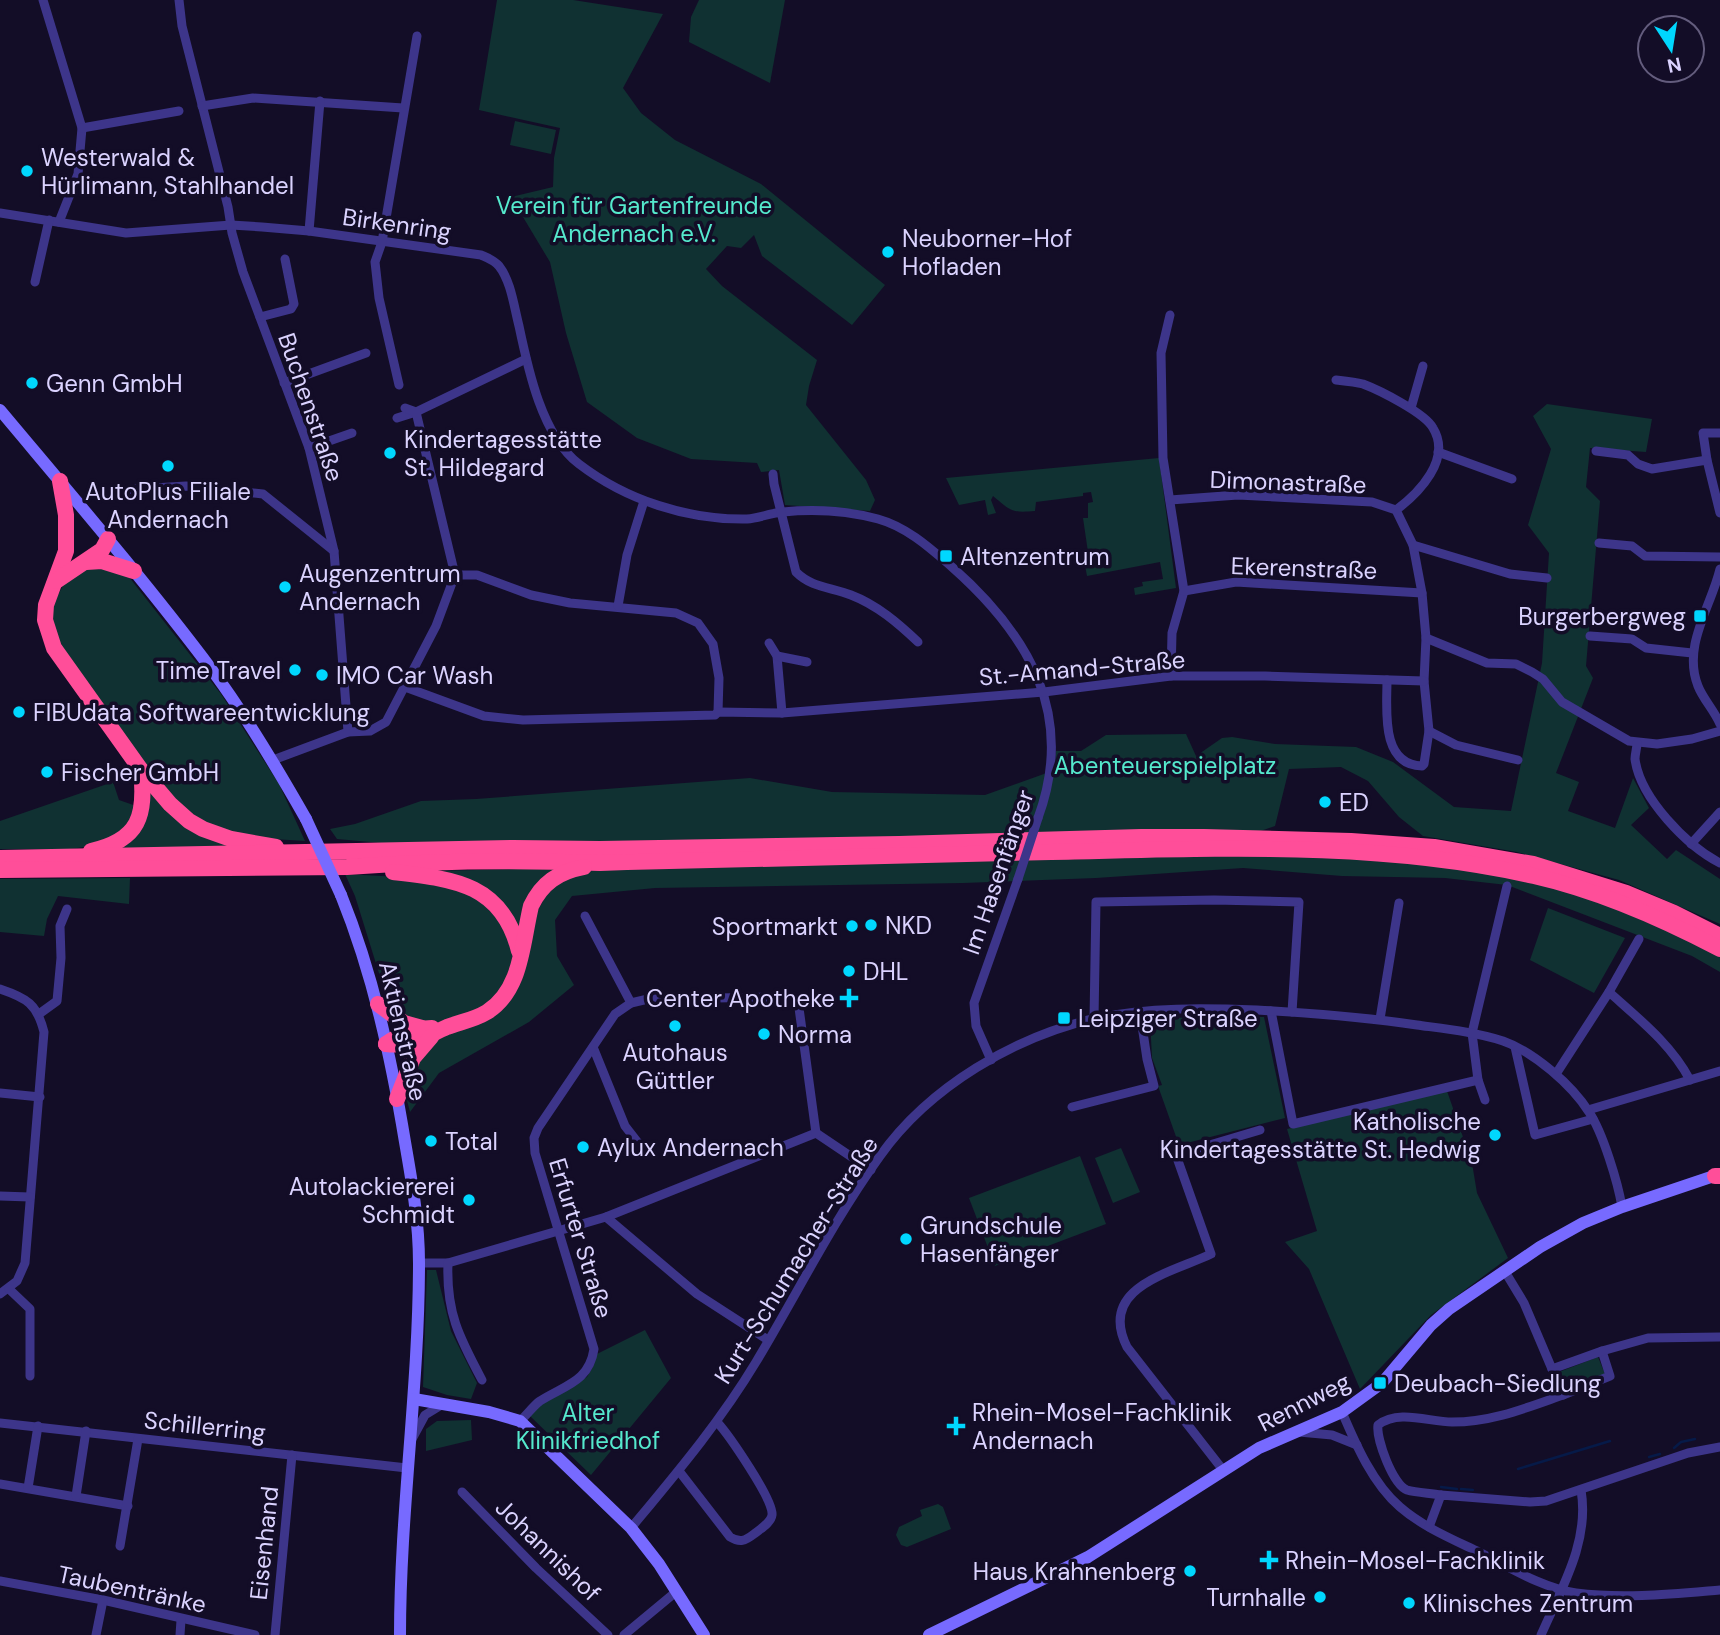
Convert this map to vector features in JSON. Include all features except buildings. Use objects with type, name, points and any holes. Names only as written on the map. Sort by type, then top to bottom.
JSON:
[{"type":"highway","points":[[60,481],[66,525],[63,563],[46,605],[45,620],[54,648],[141,771],[189,821],[231,839],[313,853]]},
{"type":"highway","points":[[63,563],[93,544],[108,539]]},
{"type":"highway","points":[[56,581],[102,550],[108,539]]},
{"type":"highway","points":[[84,563],[102,561],[134,571]]},
{"type":"highway","points":[[67,857],[103,849],[119,841],[134,828],[141,815],[144,798],[141,771]]},
{"type":"highway","points":[[0,858],[1204,836],[1351,841],[1445,849],[1533,864],[1626,893],[1720,936]]},
{"type":"highway","points":[[0,870],[347,867],[397,863],[538,861],[600,863],[1203,849],[1353,852],[1433,859],[1536,877],[1622,903],[1672,924],[1720,949]]},
{"type":"highway","points":[[386,1044],[406,1045],[433,1031],[476,1017],[496,1005],[515,978],[531,906],[544,885],[572,869],[600,863]]},
{"type":"highway","points":[[347,867],[422,875],[471,888],[500,908],[512,927],[520,953]]},
{"type":"highway","points":[[378,1004],[404,1023],[433,1031]]},
{"type":"highway","points":[[397,1098],[413,1058],[433,1031]]},
{"type":"street","points":[[35,282],[54,221],[78,174],[82,128],[43,0]]},
{"type":"street","name":"Buchenstraße","points":[[179,0],[182,26],[243,272],[309,448],[334,551],[348,732]]},
{"type":"street","points":[[399,385],[375,262],[382,243],[417,36]]},
{"type":"street","points":[[202,106],[253,98],[403,108]]},
{"type":"street","points":[[309,231],[320,101]]},
{"type":"street","points":[[82,128],[179,111]]},
{"type":"street","name":"Birkenring","points":[[0,213],[126,233],[231,225],[309,231],[481,255],[493,260],[506,278],[526,359],[542,408],[559,442],[577,463],[613,486],[644,501],[703,517],[749,519],[781,512]]},
{"type":"street","name":"Buchenstraße","points":[[260,317],[292,309],[294,304],[285,259]]},
{"type":"street","points":[[1170,315],[1161,353],[1163,458],[1184,591],[1172,633],[1171,676]]},
{"type":"street","points":[[285,383],[366,353]]},
{"type":"street","points":[[397,418],[416,412],[526,359]]},
{"type":"street","points":[[1411,408],[1423,366]]},
{"type":"street","points":[[1336,380],[1364,384],[1411,408],[1433,427],[1438,440],[1438,452],[1431,476],[1414,497],[1396,510]]},
{"type":"street","points":[[405,408],[416,412]]},
{"type":"street","name":"Aktienstraße","points":[[0,410],[108,539],[213,671],[273,760],[306,818],[357,934],[378,1004],[417,1217],[419,1263],[414,1399],[407,1468],[400,1635]]},
{"type":"street","points":[[273,760],[348,732],[370,731],[386,722],[436,626],[455,575],[416,412]]},
{"type":"street","points":[[309,448],[352,433]]},
{"type":"street","points":[[1720,433],[1703,433],[1720,513]]},
{"type":"street","points":[[1596,451],[1628,455],[1638,464],[1652,469],[1707,460]]},
{"type":"street","points":[[1438,452],[1512,479]]},
{"type":"street","points":[[773,474],[796,572],[806,582],[851,595],[890,617],[918,642]]},
{"type":"street","points":[[121,490],[186,486],[263,494],[334,551]]},
{"type":"street","name":"Dimonastraße","points":[[1170,500],[1238,495],[1372,502],[1396,510],[1413,545],[1422,593],[1426,638],[1424,681],[1429,732],[1422,766],[1405,761],[1390,743],[1387,728],[1387,680]]},
{"type":"street","points":[[618,607],[627,555],[644,501]]},
{"type":"street","name":"Im Hasenfänger","points":[[781,512],[847,513],[903,528],[967,580],[1009,625],[1033,665],[1045,692],[1050,730],[1051,773],[1048,790],[974,1003],[976,1026],[991,1059]]},
{"type":"street","points":[[1599,543],[1632,546],[1645,555],[1720,557]]},
{"type":"street","points":[[1413,545],[1510,574],[1547,578]]},
{"type":"street","points":[[1720,569],[1717,594],[1692,653],[1698,685],[1720,724]]},
{"type":"street","points":[[455,575],[477,575],[531,595],[570,603],[676,613],[698,623],[713,644],[719,678],[718,712]]},
{"type":"street","name":"Ekerenstraße","points":[[1184,591],[1236,582],[1422,593]]},
{"type":"street","points":[[1590,636],[1632,639],[1646,648],[1692,653]]},
{"type":"street","points":[[1426,638],[1487,663],[1516,664],[1543,679],[1558,697],[1592,721],[1637,743],[1657,744],[1692,739],[1720,731]]},
{"type":"street","points":[[769,643],[777,656],[782,713]]},
{"type":"street","points":[[777,656],[807,662]]},
{"type":"street","name":"St.-Amand-Straße","points":[[405,687],[484,716],[523,720],[715,715],[718,712],[782,713],[1045,692],[1171,676],[1424,681]]},
{"type":"street","points":[[1429,732],[1456,745],[1518,760]]},
{"type":"street","points":[[1637,743],[1635,759],[1658,809],[1691,844],[1720,863]]},
{"type":"street","points":[[1691,844],[1720,812]]},
{"type":"street","points":[[1485,1100],[1478,1080],[1472,1033],[1507,886]]},
{"type":"street","points":[[1094,1019],[1096,902],[1299,902],[1292,1012]]},
{"type":"street","points":[[1380,1019],[1399,903]]},
{"type":"street","points":[[39,1014],[57,1001],[61,958],[60,926],[67,909]]},
{"type":"street","points":[[585,916],[631,1003],[658,998],[790,997],[799,1008],[816,1133],[871,1170]]},
{"type":"street","points":[[1556,1074],[1609,992],[1639,939]]},
{"type":"street","points":[[0,989],[23,997],[39,1014],[44,1032],[25,1263],[17,1281],[4,1292],[30,1309],[30,1376]]},
{"type":"street","points":[[1609,992],[1679,1060],[1690,1080]]},
{"type":"street","name":"Erfurter Straße","points":[[520,1421],[537,1404],[585,1375],[592,1363],[593,1349],[535,1153],[534,1138],[561,1091],[615,1014],[631,1003]]},
{"type":"street","name":"Kurt-Schumacher-Straße","points":[[631,1528],[717,1422],[757,1361],[817,1254],[871,1170],[907,1124],[930,1101],[991,1059],[1057,1030],[1094,1019],[1140,1012],[1216,1009],[1380,1019],[1472,1033],[1515,1047],[1556,1074],[1590,1114],[1618,1187],[1622,1207]]},
{"type":"street","points":[[1270,1011],[1293,1124],[1478,1080]]},
{"type":"street","points":[[1072,1107],[1154,1086],[1140,1012]]},
{"type":"street","points":[[593,1047],[625,1126],[639,1144]]},
{"type":"street","points":[[1515,1047],[1535,1135],[1720,1071]]},
{"type":"street","points":[[0,1093],[40,1097]]},
{"type":"street","points":[[1223,1470],[1127,1347],[1120,1333],[1120,1315],[1126,1298],[1142,1284],[1211,1254],[1176,1155],[1260,1130]]},
{"type":"street","points":[[419,1263],[448,1263],[606,1217],[816,1133]]},
{"type":"street","name":"Rennweg","points":[[929,1635],[1088,1557],[1259,1448],[1342,1412],[1382,1383],[1436,1321],[1504,1270],[1583,1223],[1622,1207],[1718,1176]]},
{"type":"street","points":[[0,1196],[30,1197]]},
{"type":"street","points":[[606,1217],[697,1294],[768,1340]]},
{"type":"street","points":[[448,1263],[449,1306],[464,1348],[482,1380]]},
{"type":"street","points":[[1504,1270],[1524,1303],[1563,1395]]},
{"type":"street","points":[[1552,1369],[1648,1338],[1720,1338]]},
{"type":"street","points":[[1602,1351],[1610,1376],[1505,1416],[1450,1422],[1395,1417],[1386,1419],[1378,1425],[1377,1435],[1398,1483],[1407,1490],[1441,1495],[1546,1501],[1688,1453],[1720,1447]]},
{"type":"street","points":[[414,1399],[489,1412],[520,1421],[631,1528],[677,1591],[704,1635]]},
{"type":"street","points":[[410,1444],[425,1415],[443,1404]]},
{"type":"street","points":[[1342,1412],[1357,1445],[1384,1489],[1400,1507],[1429,1527],[1540,1582],[1574,1592],[1620,1596],[1720,1590]]},
{"type":"street","points":[[679,1471],[735,1540],[746,1540],[769,1521],[772,1513],[769,1501],[729,1434],[717,1422]]},
{"type":"street","name":"Schillerring","points":[[0,1423],[407,1468]]},
{"type":"street","points":[[28,1488],[38,1426]]},
{"type":"street","points":[[76,1496],[86,1431]]},
{"type":"street","points":[[1297,1432],[1332,1435],[1357,1445]]},
{"type":"street","points":[[120,1546],[138,1439]]},
{"type":"street","name":"Eisenhand","points":[[275,1635],[292,1455]]},
{"type":"street","points":[[0,1484],[128,1506]]},
{"type":"street","points":[[1541,1635],[1564,1589],[1582,1525],[1584,1510],[1581,1490]]},
{"type":"street","name":"Johannishof","points":[[462,1492],[608,1635]]},
{"type":"street","points":[[1429,1527],[1441,1495]]},
{"type":"street","name":"Taubentränke","points":[[0,1581],[103,1600],[255,1635]]},
{"type":"street","points":[[624,1635],[677,1591]]},
{"type":"street","points":[[96,1635],[103,1600]]},
{"type":"street","points":[[180,1635],[181,1620]]},
{"type":"green space","name":"Verein für Gartenfreunde Andernach e.V.","points":[[497,0],[573,0],[663,14],[623,88],[641,113],[675,140],[761,184],[885,285],[852,325],[762,256],[754,235],[741,248],[727,246],[706,269],[722,286],[817,360],[806,405],[866,480],[875,500],[870,511],[785,505],[779,470],[761,472],[757,463],[691,459],[637,438],[587,402],[566,333],[550,262],[511,197],[553,187],[554,158],[560,128],[479,110]]},
{"type":"green space","points":[[699,0],[785,0],[770,83],[689,42],[691,17]]},
{"type":"green space","points":[[515,121],[556,130],[551,154],[510,145]]},
{"type":"green space","name":"Abenteuerspielplatz","points":[[1547,404],[1652,419],[1646,452],[1590,448],[1586,487],[1600,501],[1586,666],[1593,678],[1556,773],[1579,782],[1568,811],[1615,828],[1633,778],[1649,808],[1631,825],[1667,859],[1676,850],[1720,879],[1720,924],[1619,880],[1517,852],[1423,836],[1399,817],[1368,781],[1341,767],[1289,769],[1275,826],[1255,833],[392,844],[337,839],[330,829],[355,824],[421,801],[750,778],[832,792],[985,795],[1055,770],[1056,751],[1081,751],[1106,735],[1186,734],[1196,756],[1222,738],[1232,737],[1275,744],[1356,747],[1393,762],[1454,807],[1511,811],[1542,663],[1549,553],[1528,525],[1551,449],[1533,416]]},
{"type":"green space","points":[[1159,458],[1176,588],[1135,595],[1134,588],[1143,586],[1142,582],[1163,579],[1160,562],[1087,576],[1084,560],[1089,559],[1083,518],[1088,518],[1088,503],[1093,502],[1091,492],[1083,493],[1083,496],[1036,502],[1035,511],[1027,512],[1012,510],[993,496],[991,500],[996,513],[988,515],[985,500],[959,505],[946,478]]},
{"type":"green space","points":[[103,566],[129,577],[221,694],[279,784],[305,841],[258,838],[205,825],[171,799],[64,655],[51,615],[54,602],[65,582],[91,567]]},
{"type":"green space","points":[[113,782],[119,800],[139,807],[131,825],[99,845],[70,849],[0,849],[0,821]]},
{"type":"green space","points":[[147,785],[168,806],[252,845],[114,851]]},
{"type":"green space","points":[[1242,853],[1410,861],[1534,881],[1588,897],[1720,954],[1720,972],[1692,956],[1507,885],[1445,878],[1342,876],[1243,868],[1096,878],[963,883],[655,888],[572,896],[555,920],[557,956],[574,985],[529,1022],[439,1073],[410,1112],[406,1097],[411,1071],[435,1039],[491,1015],[530,925],[553,882],[590,870]]},
{"type":"green space","points":[[558,868],[521,935],[515,923],[430,871]]},
{"type":"green space","points":[[345,874],[418,878],[470,891],[511,932],[512,962],[503,989],[488,1003],[453,1019],[421,1023],[401,1015],[387,999],[355,896]]},
{"type":"green space","points":[[130,878],[129,904],[58,896],[47,919],[44,936],[0,932],[0,879]]},
{"type":"green space","points":[[1548,908],[1625,938],[1594,993],[1530,960]]},
{"type":"green space","points":[[1264,1017],[1285,1118],[1179,1145],[1158,1086],[1162,1085],[1152,1058],[1150,1019]]},
{"type":"green space","points":[[1447,1091],[1472,1163],[1477,1193],[1508,1258],[1431,1315],[1360,1389],[1309,1269],[1285,1242],[1317,1231],[1287,1129]]},
{"type":"green space","points":[[1121,1148],[1140,1192],[1113,1203],[1095,1158]]},
{"type":"green space","points":[[1080,1156],[1106,1224],[995,1266],[969,1198]]},
{"type":"green space","points":[[427,1270],[436,1270],[451,1331],[477,1383],[471,1399],[423,1387]]},
{"type":"green space","name":"Alter Klinikfriedhof","points":[[645,1330],[671,1378],[591,1475],[530,1416],[539,1405],[587,1377],[594,1365],[595,1355]]},
{"type":"green space","points":[[1598,1357],[1605,1374],[1566,1389],[1559,1372]]},
{"type":"green space","points":[[471,1420],[472,1440],[426,1451],[426,1429],[437,1421]]},
{"type":"green space","points":[[938,1504],[943,1507],[951,1529],[907,1547],[901,1545],[896,1535],[899,1527],[922,1516],[920,1510]]},
{"type":"waterway","points":[[1674,1448],[1681,1442],[1695,1439]]},
{"type":"waterway","points":[[1518,1469],[1610,1441]]},
{"type":"waterway","points":[[1649,1457],[1660,1454]]},
{"type":"waterway","points":[[1441,1487],[1457,1489]]},
{"type":"waterway","points":[[1461,1489],[1473,1490]]},
{"type":"place","name":"Westerwald & Hürlimann, Stahlhandel","points":[[27,171]]},
{"type":"place","name":"Neuborner-Hof Hofladen","points":[[888,252]]},
{"type":"place","name":"Genn GmbH","points":[[32,383]]},
{"type":"place","name":"Kindertagesstätte St. Hildegard","points":[[390,453]]},
{"type":"place","name":"AutoPlus Filiale Andernach","points":[[168,466]]},
{"type":"place","name":"Altenzentrum","points":[[946,556]]},
{"type":"place","name":"Augenzentrum Andernach","points":[[285,587]]},
{"type":"place","name":"Burgerbergweg","points":[[1700,616]]},
{"type":"place","name":"Time Travel","points":[[295,670]]},
{"type":"place","name":"IMO Car Wash","points":[[322,675]]},
{"type":"place","name":"FIBUdata Softwareentwicklung","points":[[19,712]]},
{"type":"place","name":"Fischer GmbH","points":[[47,772]]},
{"type":"place","name":"ED","points":[[1325,802]]},
{"type":"place","name":"NKD","points":[[871,925]]},
{"type":"place","name":"Sportmarkt","points":[[852,926]]},
{"type":"place","name":"DHL","points":[[849,971]]},
{"type":"place","name":"Center Apotheke","points":[[849,998]]},
{"type":"place","name":"Leipziger Straße","points":[[1064,1018]]},
{"type":"place","name":"Autohaus Güttler","points":[[675,1026]]},
{"type":"place","name":"Norma","points":[[764,1034]]},
{"type":"place","name":"Katholische Kindertagesstätte St. Hedwig","points":[[1495,1135]]},
{"type":"place","name":"Total","points":[[431,1141]]},
{"type":"place","name":"Aylux Andernach","points":[[583,1147]]},
{"type":"place","name":"Autolackiererei Schmidt","points":[[469,1200]]},
{"type":"place","name":"Grundschule Hasenfänger","points":[[906,1239]]},
{"type":"place","name":"Deubach-Siedlung","points":[[1380,1383]]},
{"type":"place","name":"Rhein-Mosel-Fachklinik Andernach","points":[[956,1426]]},
{"type":"place","name":"Rhein-Mosel-Fachklinik","points":[[1269,1560]]},
{"type":"place","name":"Haus Krahnenberg","points":[[1190,1571]]},
{"type":"place","name":"Turnhalle","points":[[1320,1597]]},
{"type":"place","name":"Klinisches Zentrum","points":[[1409,1603]]}]
